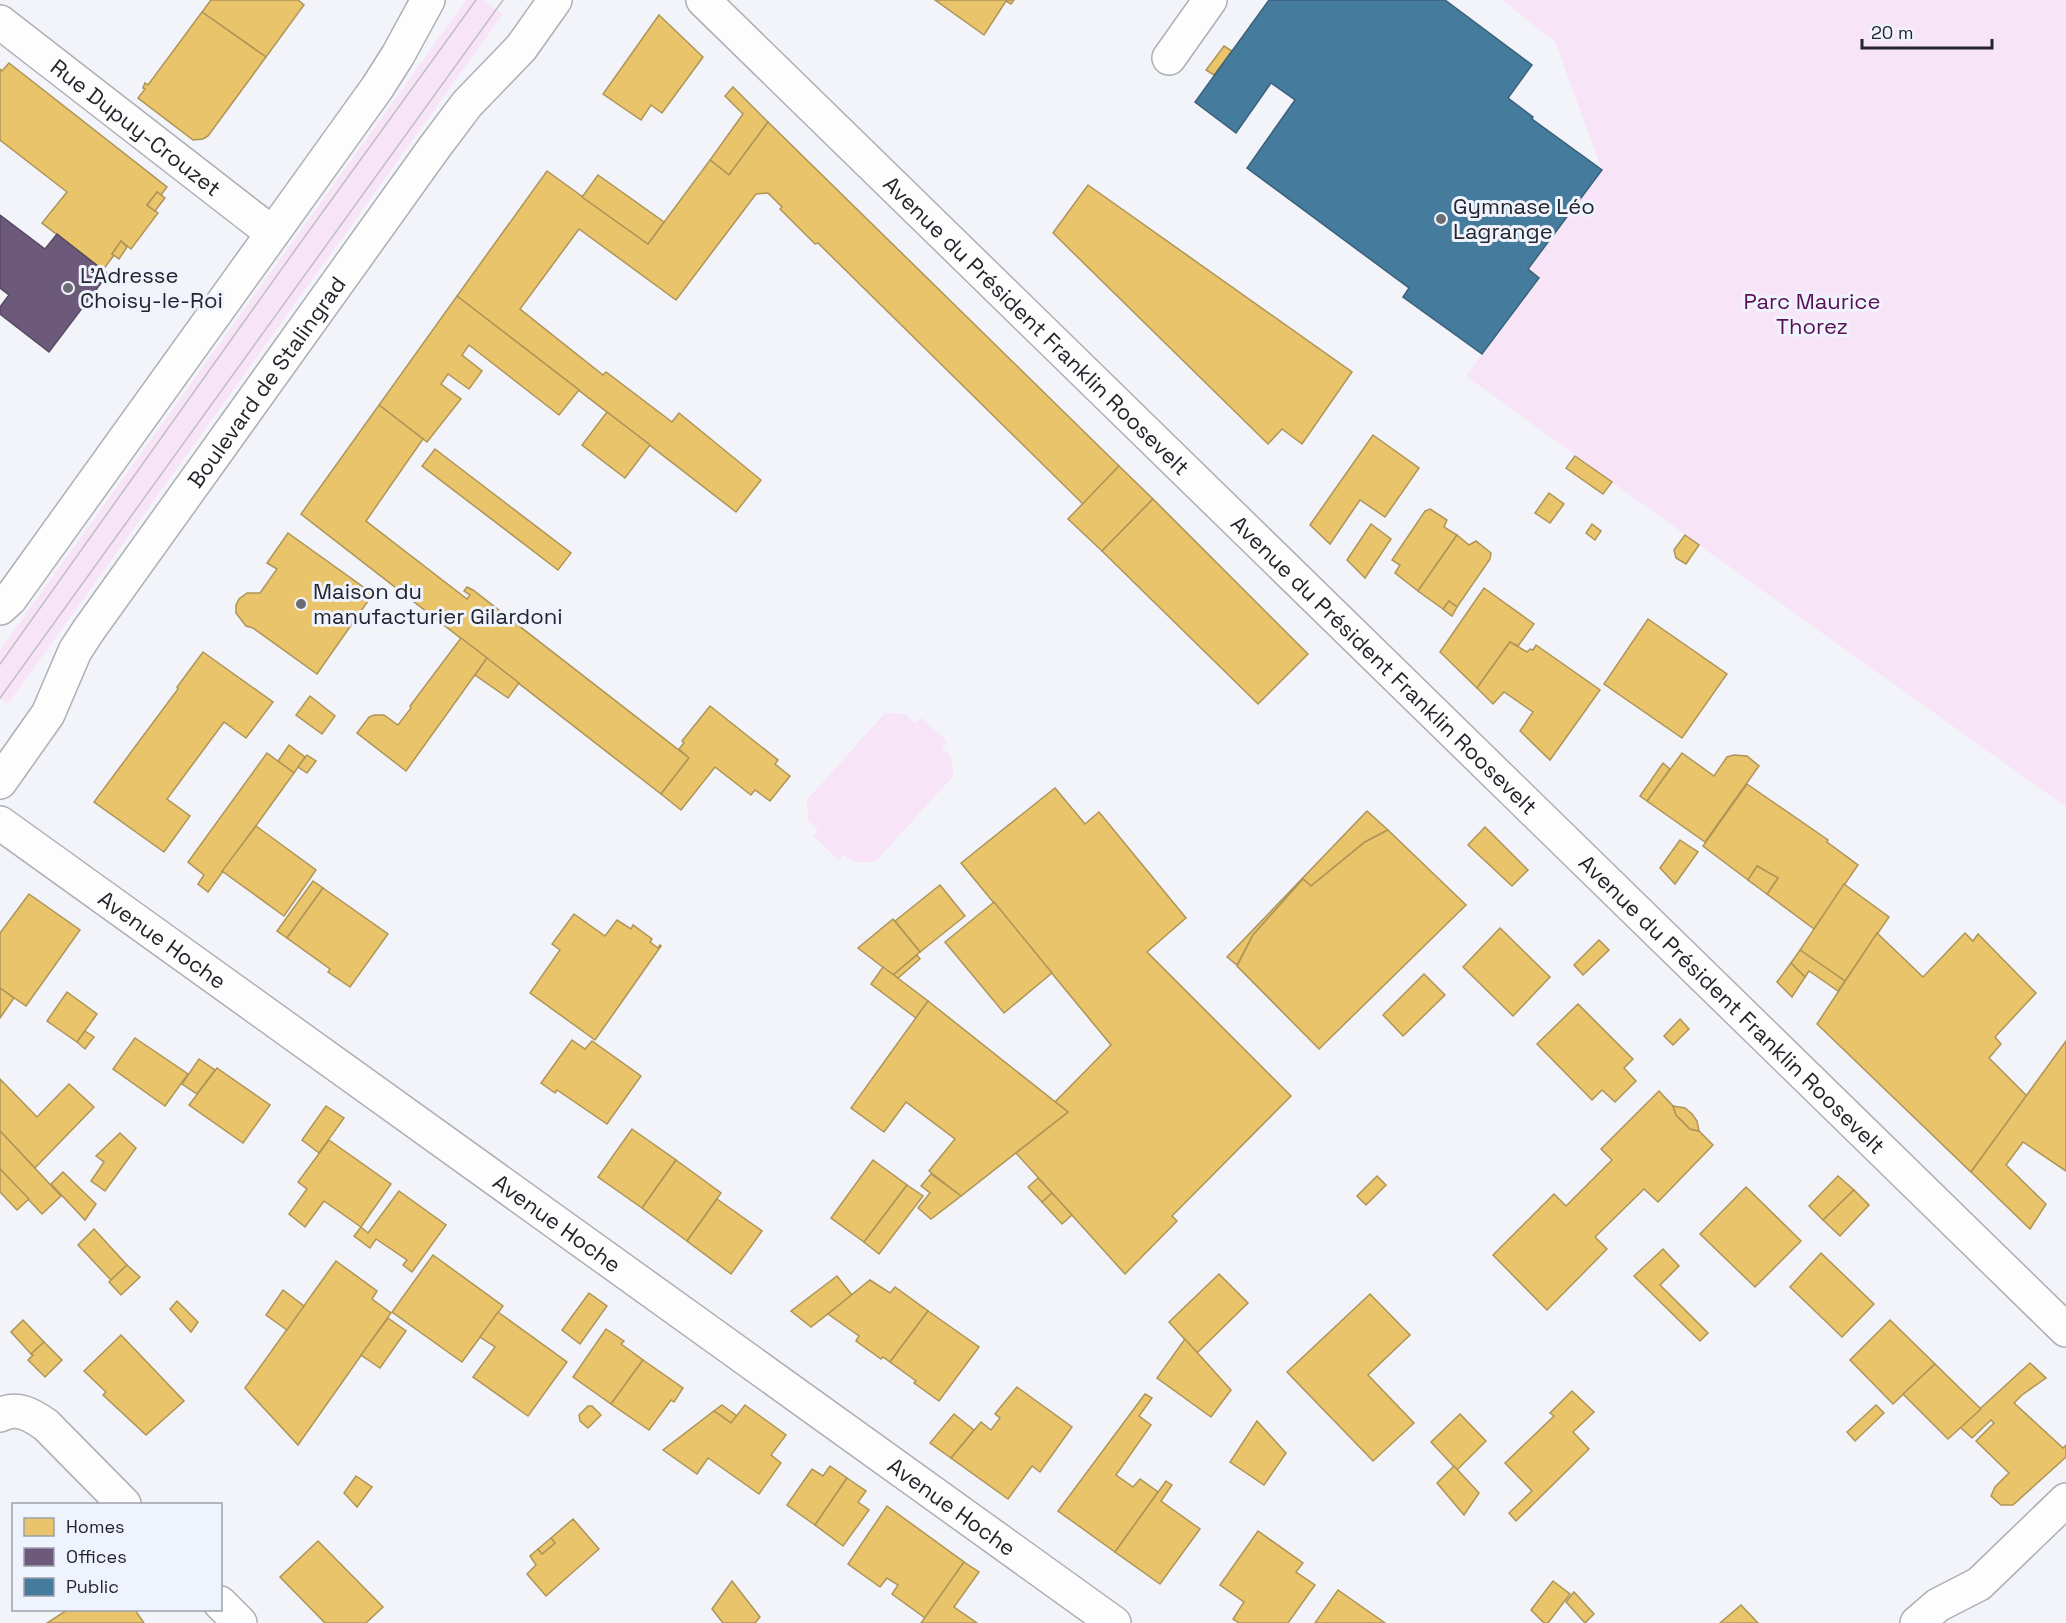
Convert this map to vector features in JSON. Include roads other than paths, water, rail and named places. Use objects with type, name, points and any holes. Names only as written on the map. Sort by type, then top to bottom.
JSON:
[{"type":"street","points":[[0,8],[5,0]]},
{"type":"street","points":[[0,608],[10,599],[377,88],[428,0]]},
{"type":"street","name":"Boulevard de Stalingrad","points":[[0,782],[48,714],[75,651],[95,621],[445,133],[467,104],[521,48],[555,0]]},
{"type":"street","name":"Avenue du Président Franklin Roosevelt","points":[[703,0],[2066,1330]]},
{"type":"street","points":[[1169,58],[1210,0]]},
{"type":"street","name":"Rue Dupuy-Crouzet","points":[[0,22],[272,233]]},
{"type":"street","name":"Avenue Hoche","points":[[0,824],[1114,1623]]},
{"type":"street","points":[[0,1415],[4,1412],[18,1411],[31,1415],[46,1425],[123,1503]]},
{"type":"street","points":[[1917,1623],[1938,1605],[1979,1584],[2066,1500]]},
{"type":"street","points":[[222,1605],[240,1623]]},
{"type":"tram line","points":[[0,664],[476,0]]},
{"type":"tram line","points":[[0,698],[503,0]]},
{"type":"place","name":"Gymnase Léo Lagrange","points":[[1441,219]]},
{"type":"place","name":"L'Adresse Choisy-le-Roi","points":[[68,288]]},
{"type":"place","name":"Maison du manufacturier Gilardoni","points":[[301,604]]},
{"type":"park label","name":"Parc Maurice Thorez","points":[[1812,314]]}]
